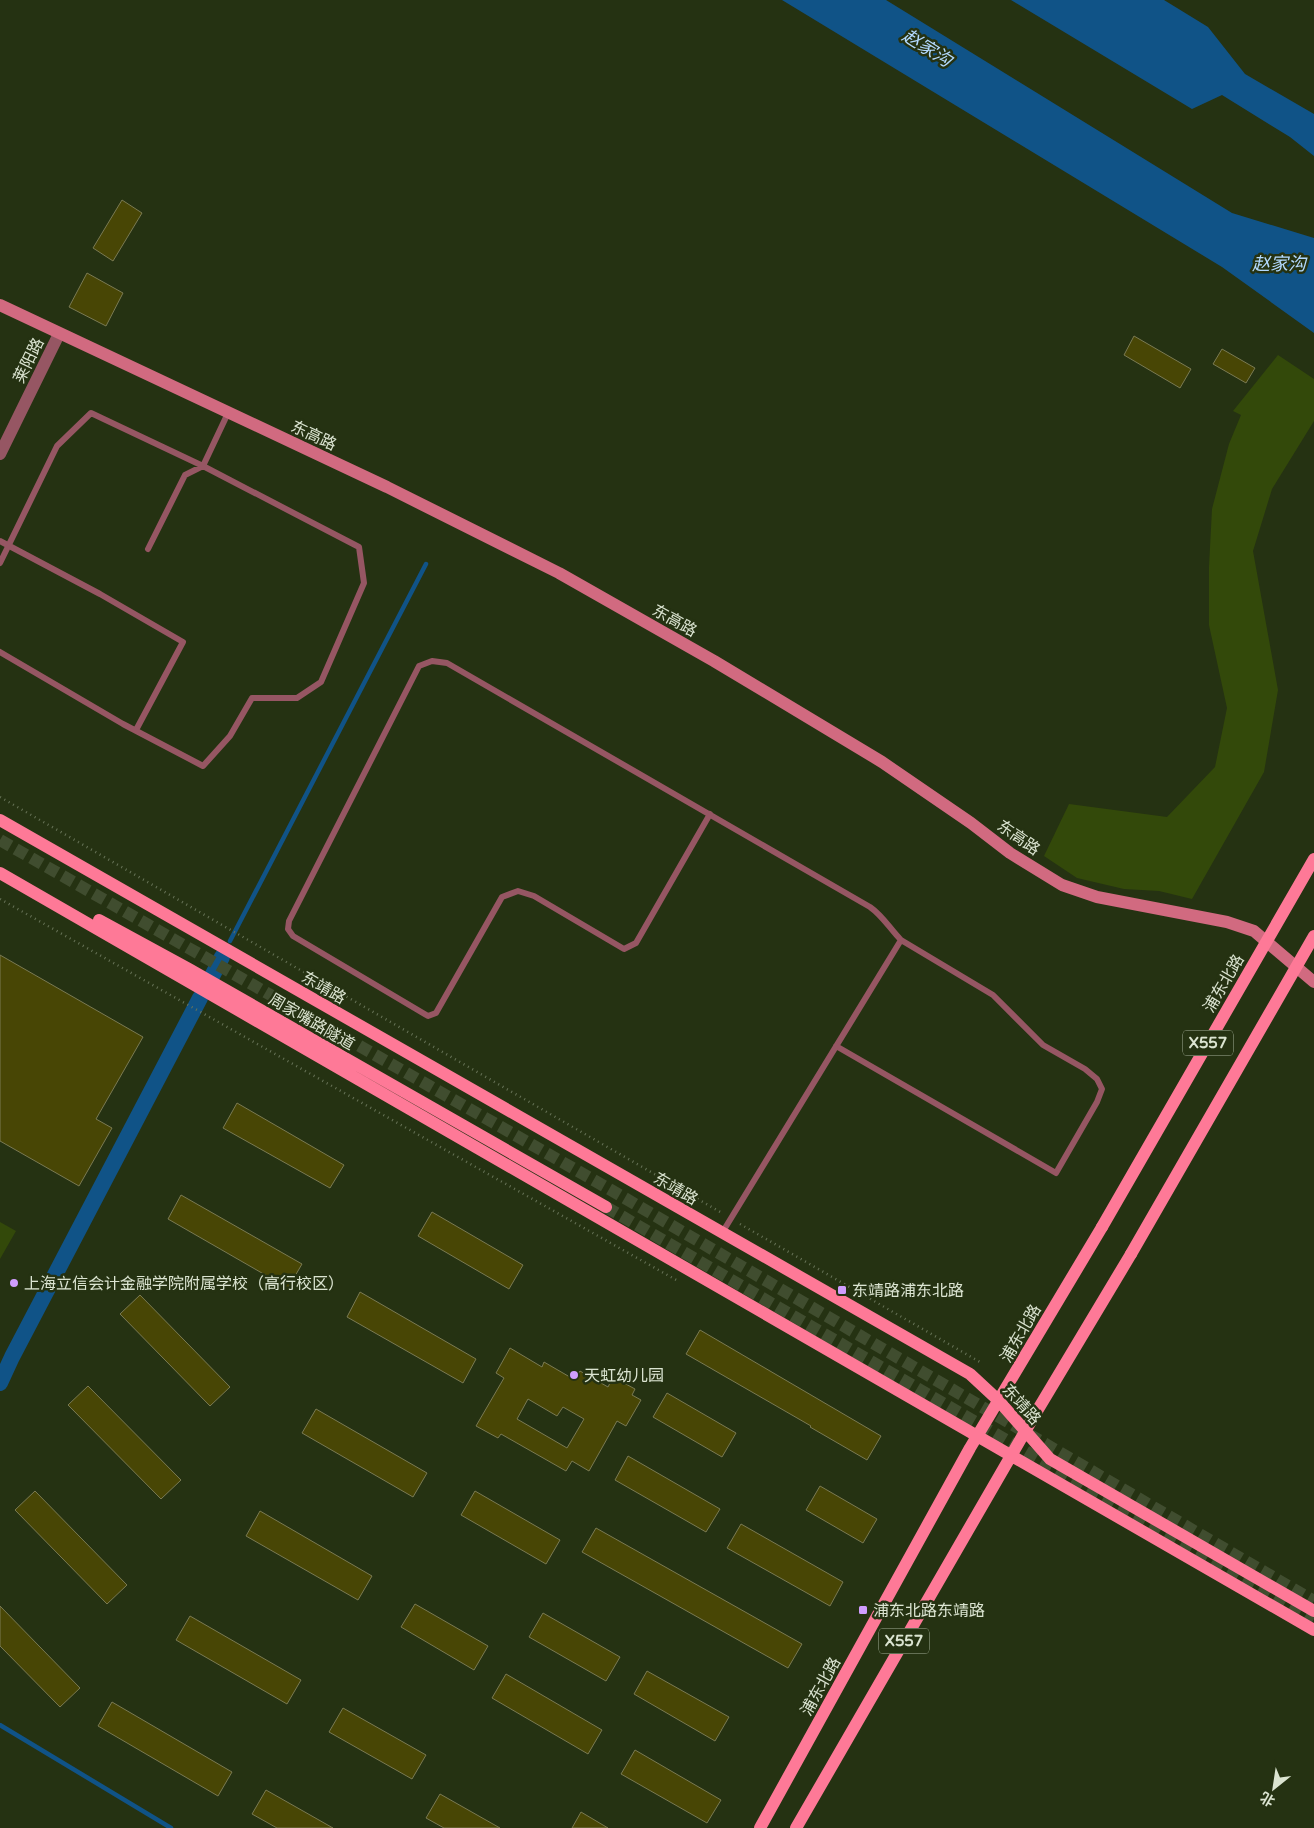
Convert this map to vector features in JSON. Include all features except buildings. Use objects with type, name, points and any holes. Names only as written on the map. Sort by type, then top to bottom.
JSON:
[{"type":"main road","name":"东靖路","points":[[0,820],[970,1374],[998,1400],[1050,1459],[1314,1611]]},
{"type":"main road","name":"浦东北路","points":[[760,1828],[977,1436],[1102,1227],[1314,859]]},
{"type":"main road","name":"周家嘴路隧道","points":[[0,866],[189,969],[606,1207]]},
{"type":"main road","points":[[0,873],[1314,1630]]},
{"type":"main road","name":"X557","points":[[1025,1432],[1131,1254],[1314,936]]},
{"type":"main road","points":[[1012,1455],[1025,1432]]},
{"type":"main road","name":"X557","points":[[796,1828],[1012,1455]]},
{"type":"street","name":"东高路","points":[[0,305],[449,517],[559,573],[714,661],[882,762],[1010,852],[1062,886],[1097,897],[1227,922],[1254,931],[1314,982]]},
{"type":"street","name":"莱阳路","points":[[0,454],[59,334]]},
{"type":"lane","points":[[0,563],[57,446],[91,413],[204,466],[359,547],[364,583],[321,682],[297,698],[252,698],[230,736],[203,766],[0,652]]},
{"type":"lane","points":[[148,549],[185,474],[204,466],[228,413]]},
{"type":"lane","points":[[0,541],[100,594],[183,642],[136,730]]},
{"type":"lane","points":[[710,814],[636,943],[624,949],[534,896],[518,891],[502,897],[436,1013],[428,1016],[293,936],[288,929],[289,921],[419,666],[432,662],[447,662],[710,814],[870,907],[882,916],[890,929],[901,940],[993,995],[1043,1045],[1085,1069],[1097,1079],[1102,1089],[1097,1102],[1056,1173],[836,1046]]},
{"type":"lane","points":[[722,1233],[901,940]]},
{"type":"path","points":[[0,798],[264,949]]},
{"type":"path","points":[[0,899],[224,1025]]},
{"type":"green space","points":[[1278,355],[1314,379],[1314,421],[1272,489],[1253,551],[1278,690],[1264,772],[1192,899],[1159,891],[1124,889],[1077,878],[1044,856],[1069,804],[1167,817],[1215,767],[1227,708],[1209,625],[1212,509],[1229,444],[1241,415],[1233,411]]},
{"type":"green space","points":[[0,1222],[16,1231],[0,1259]]},
{"type":"water","name":"赵家沟","points":[[782,0],[886,0],[1232,213],[1314,238],[1314,333],[1222,267]]},
{"type":"water","points":[[1011,0],[1164,0],[1208,27],[1245,74],[1314,114],[1314,156],[1290,137],[1222,95],[1192,109]]},
{"type":"waterway","points":[[230,941],[426,564]]},
{"type":"waterway","points":[[209,982],[222,957]]},
{"type":"waterway","points":[[0,1383],[200,998]]},
{"type":"waterway","points":[[0,1725],[171,1828]]},
{"type":"tunnel","points":[[0,840],[611,1190],[1314,1601]]},
{"type":"tunnel","points":[[606,1207],[1314,1619]]},
{"type":"place","name":"上海立信会计金融学院附属学校（高行校区）","points":[[14,1283]]},
{"type":"place","name":"东靖路浦东北路","points":[[842,1290]]},
{"type":"place","name":"天虹幼儿园","points":[[574,1375]]},
{"type":"place","name":"浦东北路东靖路","points":[[863,1610]]}]
